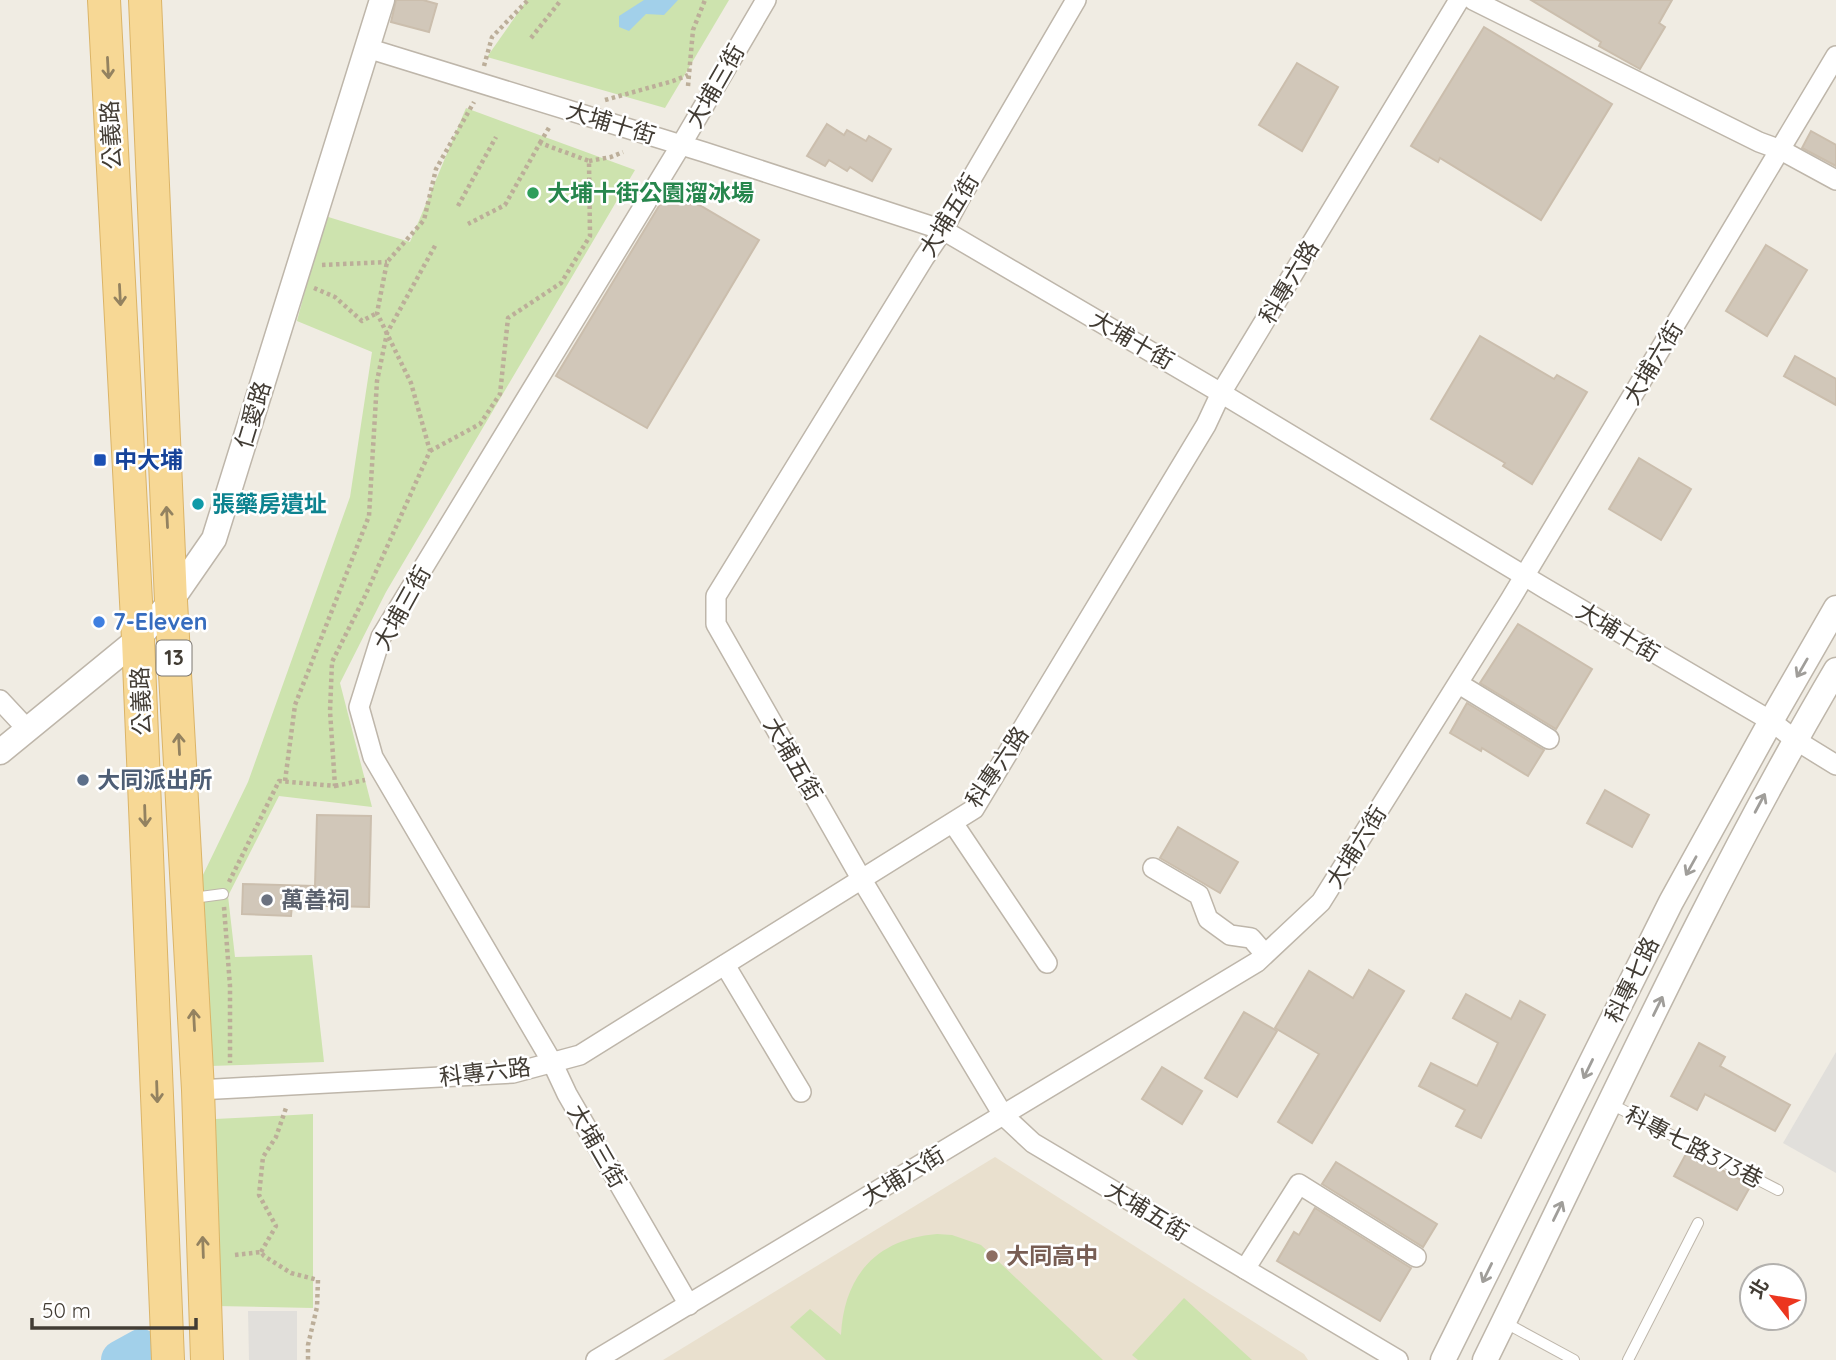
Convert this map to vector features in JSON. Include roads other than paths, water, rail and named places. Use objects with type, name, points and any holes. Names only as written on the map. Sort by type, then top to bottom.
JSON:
[{"type":"main road","name":"公義路","points":[[104,0],[138,639],[168,1360]]},
{"type":"main road","name":"公義路","points":[[145,0],[171,601],[198,1090],[206,1360]]},
{"type":"street","name":"仁愛路","points":[[0,752],[138,639],[171,601],[215,539],[382,0]]},
{"type":"street","name":"大埔三街","points":[[689,1305],[567,1094],[552,1062],[373,757],[359,707],[381,637],[681,145],[766,0]]},
{"type":"street","name":"大埔五街","points":[[1076,0],[943,230],[716,596],[716,624],[862,880],[1003,1115],[1033,1143],[1398,1360]]},
{"type":"street","name":"科專六路","points":[[198,1090],[513,1073],[580,1055],[974,809],[1459,0]]},
{"type":"street","points":[[1473,0],[1759,142],[1781,150],[1836,180]]},
{"type":"street","name":"大埔十街","points":[[367,48],[681,145],[943,230],[1771,721],[1836,765]]},
{"type":"street","name":"大埔六街","points":[[596,1360],[1257,962],[1321,902],[1524,576],[1836,56]]},
{"type":"street","name":"科專七路","points":[[1443,1360],[1671,902],[1836,608]]},
{"type":"street","name":"科專七路","points":[[1485,1360],[1710,899],[1794,739],[1836,670]]},
{"type":"street","points":[[1458,684],[1549,739]]},
{"type":"street","points":[[0,700],[28,730]]},
{"type":"street","points":[[953,823],[1047,963]]},
{"type":"street","points":[[1153,868],[1199,895],[1208,919],[1230,935],[1251,938],[1265,954]]},
{"type":"street","points":[[725,965],[801,1092]]},
{"type":"street","points":[[1245,1269],[1299,1184],[1416,1257]]},
{"type":"lane","points":[[187,898],[223,894]]},
{"type":"lane","name":"科專七路373巷","points":[[1610,1104],[1778,1190]]},
{"type":"lane","points":[[1628,1360],[1698,1223]]},
{"type":"lane","points":[[1504,1322],[1574,1360]]},
{"type":"water","points":[[644,0],[678,0],[664,15],[646,14],[629,31],[619,27],[619,16]]},
{"type":"waterway","points":[[121,1360],[141,1349]]},
{"type":"place","name":"大埔十街公園溜冰場","points":[[533,193]]},
{"type":"place","name":"中大埔","points":[[100,460]]},
{"type":"place","name":"張藥房遺址","points":[[198,504]]},
{"type":"place","name":"7-Eleven","points":[[99,622]]},
{"type":"place","name":"大同派出所","points":[[83,780]]},
{"type":"place","name":"萬善祠","points":[[267,900]]},
{"type":"place","name":"大同高中","points":[[992,1256]]}]
